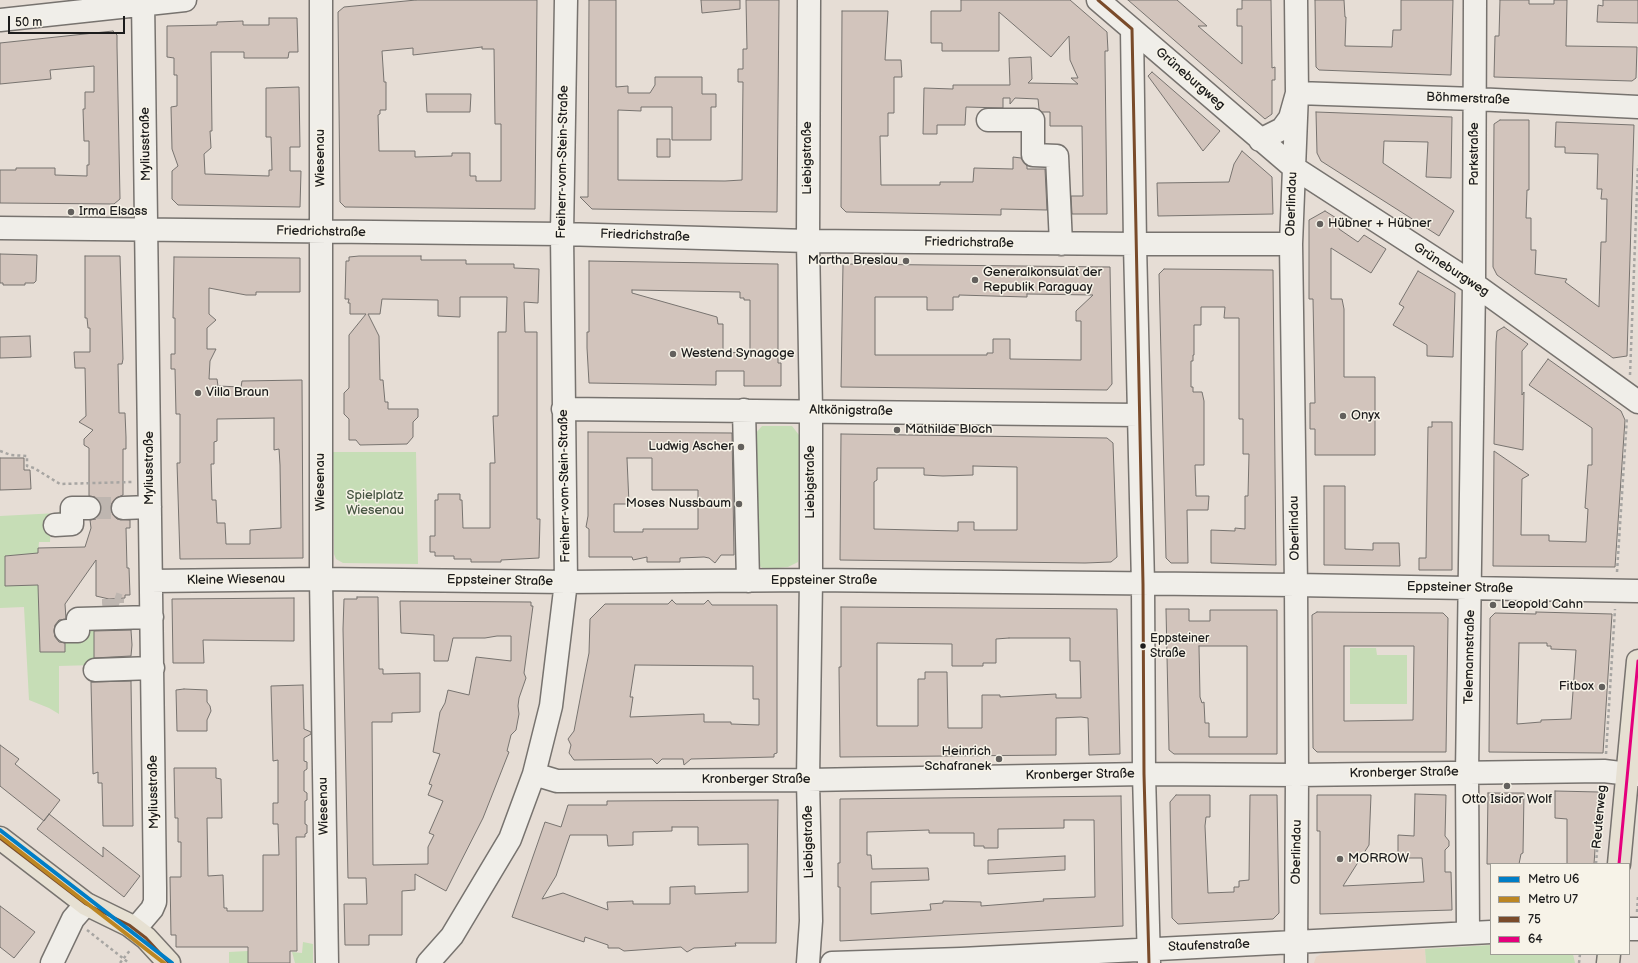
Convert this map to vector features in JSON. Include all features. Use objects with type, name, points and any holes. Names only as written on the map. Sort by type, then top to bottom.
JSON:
[{"type":"main road","name":"Reuterweg","points":[[1619,863],[1633,774],[1638,661]]},
{"type":"main road","points":[[0,838],[133,939],[146,938],[169,963]]},
{"type":"street","points":[[0,20],[143,2],[185,0]]},
{"type":"street","name":"Wiesenau","points":[[321,0],[321,579],[326,963]]},
{"type":"street","name":"Freiherr-vom-Stein-Straße","points":[[428,963],[452,936],[510,839],[534,774],[551,706],[566,582],[562,234],[566,0]]},
{"type":"street","name":"Liebigstraße","points":[[808,963],[811,921],[808,780],[811,580],[811,411],[808,241],[809,0]]},
{"type":"street","name":"Grüneburgweg","points":[[1098,0],[1293,167],[1474,284],[1638,402]]},
{"type":"street","name":"Oberlindau","points":[[1296,0],[1297,93],[1291,244],[1298,774],[1296,953]]},
{"type":"street","name":"Parkstraße","points":[[1474,284],[1475,0]]},
{"type":"street","name":"Myliusstraße","points":[[133,939],[152,909],[154,902],[148,230],[143,2]]},
{"type":"street","points":[[1132,29],[1134,244],[1143,584],[1144,774],[1150,956]]},
{"type":"street","name":"Oberlindau","points":[[1260,140],[1282,129],[1290,118],[1297,93]]},
{"type":"street","name":"Böhmerstraße","points":[[1297,93],[1475,98],[1638,107]]},
{"type":"street","points":[[988,120],[1033,120],[1034,155],[1057,156],[1061,244]]},
{"type":"street","name":"Friedrichstraße","points":[[0,228],[562,234],[808,241],[1061,244],[1291,244]]},
{"type":"street","name":"Telemannstraße","points":[[1468,933],[1467,773],[1471,588],[1474,284]]},
{"type":"street","name":"Altkönigstraße","points":[[564,408],[1138,415]]},
{"type":"street","points":[[744,410],[748,580]]},
{"type":"street","points":[[123,508],[150,507]]},
{"type":"street","points":[[55,525],[72,524],[72,508],[90,508]]},
{"type":"street","name":"Kleine Wiesenau","points":[[151,581],[321,579]]},
{"type":"street","name":"Eppsteiner Straße","points":[[321,579],[566,582],[811,580],[1296,585],[1638,591]]},
{"type":"street","points":[[119,605],[152,611]]},
{"type":"street","points":[[66,630],[78,630],[78,618],[152,611]]},
{"type":"street","points":[[96,664],[153,662]]},
{"type":"street","name":"Kronberger Straße","points":[[534,774],[557,781],[808,780],[1144,774],[1604,771],[1633,774]]},
{"type":"street","points":[[52,963],[74,919],[86,904]]},
{"type":"street","name":"Staufenstraße","points":[[832,963],[1296,953],[1468,933],[1490,932]]},
{"type":"path","points":[[1632,353],[1638,165]]},
{"type":"path","points":[[0,451],[11,455],[27,456],[27,466],[34,468],[60,484],[150,482]]},
{"type":"path","name":"Reuterweg","points":[[1596,863],[1604,771]]},
{"type":"path","points":[[1635,923],[1638,896]]},
{"type":"path","points":[[99,939],[129,963]]},
{"type":"path","points":[[120,963],[124,959],[133,939]]},
{"type":"shaded area","points":[[1425,949],[1426,963],[1314,963],[1316,957],[1323,953]]},
{"type":"green space","points":[[762,426],[792,426],[799,435],[798,562],[788,567],[764,569],[755,563],[754,435]]},
{"type":"green space","name":"Spielplatz Wiesenau","points":[[333,452],[416,452],[418,564],[343,563],[336,559],[334,554]]},
{"type":"green space","points":[[66,504],[67,520],[51,521],[50,542],[39,542],[38,554],[5,556],[38,585],[40,652],[65,652],[65,636],[94,626],[94,665],[59,666],[59,714],[49,708],[29,700],[24,607],[0,608],[0,516],[58,513]]},
{"type":"green space","points":[[1350,648],[1376,648],[1377,655],[1407,655],[1407,704],[1350,704]]},
{"type":"green space","points":[[303,942],[313,944],[313,963],[295,963],[292,952],[302,953]]},
{"type":"green space","points":[[1490,945],[1490,955],[1573,955],[1575,963],[1426,963],[1425,949]]},
{"type":"green space","points":[[248,951],[248,963],[229,963],[229,952]]},
{"type":"building","points":[[416,0],[537,0],[535,209],[345,207],[340,202],[338,12],[344,7]],"holes":[[[482,47],[482,49],[494,49],[495,124],[501,124],[501,181],[476,181],[476,176],[470,176],[470,153],[452,153],[452,156],[415,157],[415,151],[379,151],[378,115],[380,114],[380,110],[386,110],[386,82],[384,82],[382,51],[413,48],[413,55]]]},
{"type":"building","points":[[589,0],[616,0],[616,87],[628,86],[628,93],[650,93],[655,85],[655,77],[702,77],[702,94],[716,94],[716,107],[711,107],[711,140],[672,140],[672,107],[641,107],[641,111],[618,110],[618,180],[725,181],[742,180],[743,82],[738,82],[738,69],[743,69],[743,49],[747,49],[746,0],[779,0],[777,212],[592,209],[580,197],[588,197]]},
{"type":"building","points":[[701,0],[740,0],[740,9],[702,13]]},
{"type":"building","points":[[961,0],[1070,0],[1107,32],[1108,51],[1105,51],[1105,60],[1107,214],[1072,214],[1071,196],[1083,196],[1082,126],[1050,126],[1050,112],[1042,112],[1039,109],[1038,99],[1015,98],[1010,104],[1010,98],[1003,98],[1003,108],[966,107],[965,125],[937,125],[937,134],[923,134],[924,88],[953,89],[953,85],[1010,85],[1009,58],[1031,57],[1032,79],[1028,83],[1078,84],[1071,78],[1078,78],[1070,60],[1069,36],[1051,57],[999,12],[999,51],[942,51],[942,43],[931,43],[931,11],[961,11]]},
{"type":"building","points":[[1128,0],[1177,0],[1207,26],[1198,26],[1242,64],[1242,26],[1237,26],[1237,9],[1242,9],[1242,0],[1271,0],[1272,68],[1275,67],[1275,80],[1272,80],[1272,114],[1265,119]]},
{"type":"building","points":[[1315,0],[1344,0],[1346,17],[1345,46],[1392,47],[1393,30],[1401,30],[1401,0],[1453,0],[1451,75],[1319,70],[1316,67]]},
{"type":"building","points":[[1500,0],[1529,0],[1529,4],[1554,4],[1554,0],[1567,0],[1566,46],[1637,47],[1636,78],[1632,81],[1494,77],[1495,36],[1499,36]]},
{"type":"building","points":[[1603,0],[1638,0],[1638,23],[1597,22],[1598,5],[1603,6]]},
{"type":"building","points":[[842,11],[888,11],[885,60],[901,60],[902,77],[894,77],[894,113],[888,113],[888,136],[880,136],[881,185],[940,185],[940,182],[973,182],[974,168],[1013,169],[1013,157],[1021,158],[1027,166],[1027,169],[1045,169],[1047,210],[1001,209],[1001,215],[846,212],[841,207]]},
{"type":"building","points":[[269,18],[297,18],[298,52],[289,52],[288,58],[244,58],[244,52],[211,52],[212,131],[210,131],[211,148],[204,154],[205,174],[269,176],[269,170],[272,170],[271,137],[266,137],[266,88],[299,87],[300,147],[290,147],[290,171],[301,171],[300,207],[178,205],[172,199],[172,171],[178,166],[172,149],[171,107],[177,106],[177,75],[174,75],[174,58],[167,57],[167,26],[217,25],[217,22],[243,21],[243,25],[269,25]]},
{"type":"building","points":[[113,31],[117,35],[120,199],[114,204],[0,203],[0,170],[16,170],[16,168],[55,168],[55,175],[87,176],[87,165],[89,165],[89,141],[84,141],[83,109],[85,109],[85,92],[94,92],[94,66],[50,70],[51,79],[0,84],[0,43]]},
{"type":"building","points":[[1152,72],[1220,131],[1203,151],[1148,76]]},
{"type":"building","points":[[426,94],[471,94],[470,112],[427,112]]},
{"type":"building","points":[[1316,112],[1452,117],[1451,178],[1426,177],[1428,142],[1384,141],[1383,163],[1454,211],[1439,236],[1321,161],[1317,153]]},
{"type":"building","points":[[1500,120],[1529,120],[1529,190],[1527,190],[1526,218],[1531,218],[1531,250],[1536,250],[1535,274],[1567,279],[1565,282],[1599,307],[1601,242],[1606,242],[1607,199],[1601,199],[1602,189],[1597,189],[1598,154],[1565,153],[1565,147],[1555,147],[1556,122],[1634,125],[1627,356],[1613,358],[1497,275],[1493,267],[1494,124]]},
{"type":"building","points":[[657,139],[670,139],[670,157],[657,157]]},
{"type":"building","points":[[1242,151],[1272,177],[1273,214],[1158,216],[1157,183],[1229,182],[1234,164]]},
{"type":"building","points":[[1325,211],[1341,221],[1339,229],[1358,242],[1364,235],[1386,249],[1371,273],[1331,248],[1331,299],[1342,299],[1344,309],[1344,377],[1375,377],[1375,455],[1315,455],[1315,429],[1310,429],[1310,403],[1315,403],[1313,299],[1309,299],[1309,220]]},
{"type":"building","points":[[0,254],[37,255],[36,281],[34,283],[25,283],[25,285],[3,285],[3,283],[0,283]]},
{"type":"building","points":[[85,256],[120,256],[123,359],[122,364],[118,364],[119,413],[125,413],[126,449],[123,449],[123,495],[116,498],[112,503],[111,509],[113,515],[117,519],[130,520],[130,528],[126,528],[127,568],[129,568],[130,595],[125,595],[125,598],[109,599],[96,596],[96,560],[65,604],[66,619],[59,620],[55,625],[55,637],[59,642],[65,643],[65,652],[40,652],[38,585],[5,586],[5,556],[38,553],[38,548],[85,547],[91,528],[90,520],[96,519],[100,515],[100,501],[95,497],[89,496],[89,448],[84,445],[84,439],[93,430],[79,422],[86,416],[85,368],[75,368],[74,352],[90,352],[90,328],[88,328],[87,318],[85,318]]},
{"type":"building","points":[[359,256],[421,256],[421,260],[466,260],[466,264],[514,264],[514,268],[539,269],[538,303],[524,302],[525,332],[537,332],[537,519],[540,519],[539,558],[501,560],[501,562],[471,562],[471,559],[454,559],[454,556],[435,556],[435,552],[430,552],[430,536],[435,536],[435,500],[438,500],[438,494],[460,494],[460,500],[462,500],[463,528],[490,528],[490,463],[495,463],[493,416],[498,416],[498,332],[506,332],[507,297],[460,297],[460,317],[438,316],[438,300],[382,299],[380,314],[368,314],[379,336],[380,380],[383,380],[385,402],[388,402],[388,409],[418,409],[418,417],[413,422],[413,437],[407,444],[360,445],[356,440],[349,440],[349,419],[344,414],[344,393],[349,388],[349,335],[366,314],[350,314],[350,303],[348,303],[349,299],[345,299],[346,261],[349,261],[349,257]]},
{"type":"building","points":[[174,257],[300,258],[300,292],[256,292],[256,295],[246,295],[209,288],[209,314],[216,320],[207,328],[207,349],[216,349],[210,361],[209,379],[217,379],[218,386],[241,387],[242,381],[302,380],[303,558],[180,559],[177,463],[180,463],[180,414],[176,414],[175,369],[171,369],[171,354],[175,354],[175,318],[173,318]],"holes":[[[274,418],[274,450],[279,449],[281,528],[250,530],[250,544],[226,544],[225,523],[217,523],[216,500],[212,500],[211,464],[214,464],[214,442],[217,441],[217,419]]]},
{"type":"building","points":[[589,261],[778,264],[778,363],[781,363],[781,386],[744,386],[744,371],[716,371],[716,385],[589,383],[587,332],[589,332]],"holes":[[[632,290],[740,292],[740,298],[750,300],[750,352],[723,353],[723,324],[718,324],[717,317],[632,293]]]},
{"type":"building","points":[[843,264],[1110,267],[1112,384],[1107,390],[841,387]],"holes":[[[1027,294],[1093,295],[1076,311],[1076,321],[1081,321],[1081,360],[1010,359],[1010,339],[993,339],[993,353],[987,353],[987,355],[875,355],[875,297],[927,297],[927,310],[953,310],[953,297],[959,297],[959,295],[1027,297]]]},
{"type":"building","points":[[1164,269],[1273,270],[1276,565],[1211,563],[1211,530],[1235,531],[1235,528],[1245,529],[1245,496],[1248,496],[1249,454],[1243,454],[1243,419],[1239,419],[1239,318],[1224,318],[1225,307],[1201,307],[1201,325],[1194,325],[1194,355],[1193,361],[1191,361],[1191,387],[1193,387],[1193,392],[1202,392],[1204,401],[1204,465],[1195,465],[1196,496],[1209,496],[1208,510],[1187,510],[1188,563],[1171,563],[1166,558],[1159,274]]},
{"type":"building","points":[[1418,271],[1455,293],[1453,357],[1427,356],[1427,345],[1393,325],[1404,307],[1399,304]]},
{"type":"building","points":[[1504,327],[1528,344],[1522,351],[1522,395],[1524,392],[1523,450],[1494,444],[1496,342],[1497,331]]},
{"type":"building","points":[[30,336],[31,357],[0,358],[0,337]]},
{"type":"building","points":[[1548,359],[1621,411],[1625,420],[1615,567],[1493,566],[1494,451],[1529,475],[1522,479],[1521,535],[1549,535],[1549,541],[1586,542],[1588,509],[1585,508],[1588,465],[1592,465],[1592,428],[1529,385]]},
{"type":"building","points":[[1432,422],[1452,422],[1452,570],[1419,570],[1419,558],[1426,558],[1428,427],[1432,427]]},
{"type":"building","points":[[588,432],[732,433],[734,555],[721,555],[715,563],[709,558],[704,557],[680,558],[680,562],[647,562],[647,557],[633,560],[632,557],[589,557],[589,529],[586,527],[588,516]],"holes":[[[627,458],[652,458],[652,490],[698,490],[698,529],[643,529],[643,532],[614,532],[614,504],[629,504]]]},
{"type":"building","points":[[841,434],[1107,438],[1113,443],[1117,557],[1111,562],[840,560]],"holes":[[[973,466],[1017,467],[1017,530],[974,530],[974,522],[958,522],[958,531],[874,529],[874,482],[877,480],[877,468],[924,468],[924,475],[943,476],[973,475]]]},
{"type":"building","points":[[0,458],[24,458],[24,470],[30,470],[31,489],[0,490]]},
{"type":"building","points":[[1324,486],[1345,486],[1345,549],[1373,550],[1373,543],[1399,543],[1400,566],[1324,565]]},
{"type":"building","points":[[357,597],[378,597],[379,669],[383,669],[383,674],[420,673],[420,712],[392,713],[392,722],[372,722],[373,865],[428,864],[428,847],[434,835],[429,833],[443,801],[428,795],[432,785],[429,784],[440,754],[433,752],[440,712],[445,703],[448,690],[469,695],[476,657],[511,661],[511,636],[497,636],[485,638],[453,638],[448,661],[434,661],[434,635],[401,633],[400,601],[531,602],[531,606],[533,606],[524,673],[526,678],[519,698],[519,714],[516,730],[511,735],[507,751],[509,752],[483,818],[446,891],[415,874],[415,890],[402,891],[402,935],[369,935],[369,945],[345,945],[344,904],[367,904],[366,878],[348,878],[343,629],[344,599],[357,599]]},
{"type":"building","points":[[294,598],[294,641],[203,640],[204,663],[173,663],[172,599]]},
{"type":"building","points":[[672,600],[676,604],[704,604],[708,600],[712,605],[777,605],[777,753],[774,754],[774,757],[691,759],[684,765],[683,759],[662,759],[657,764],[652,759],[574,760],[569,753],[571,745],[568,739],[574,731],[589,653],[590,619],[605,604],[668,604]],"holes":[[[635,665],[753,666],[753,699],[759,699],[759,725],[731,724],[731,722],[704,722],[704,714],[630,717],[633,697],[630,697]]]},
{"type":"building","points":[[841,607],[1117,609],[1120,754],[1089,755],[1088,718],[1081,717],[1056,718],[1056,755],[840,757],[839,667],[841,667]],"holes":[[[1070,638],[1070,661],[1080,661],[1081,698],[1056,698],[1056,694],[1000,697],[1000,695],[982,695],[982,728],[948,728],[947,672],[925,672],[925,679],[918,679],[918,726],[877,726],[877,643],[952,644],[952,666],[983,666],[983,663],[996,663],[996,639]]]},
{"type":"building","points":[[1166,609],[1189,609],[1189,621],[1210,621],[1210,610],[1277,610],[1277,754],[1174,754],[1169,750]],"holes":[[[1199,646],[1247,646],[1247,737],[1209,737],[1209,723],[1205,723],[1204,702],[1202,703],[1200,697]]]},
{"type":"building","points":[[1317,612],[1443,613],[1448,618],[1446,752],[1317,752],[1313,748],[1312,615]],"holes":[[[1344,646],[1414,646],[1413,720],[1344,721]]]},
{"type":"building","points":[[1536,612],[1612,614],[1603,753],[1489,752],[1490,618],[1495,613],[1536,614]],"holes":[[[1519,643],[1547,643],[1547,646],[1551,646],[1551,649],[1576,650],[1571,719],[1541,720],[1541,722],[1517,724]]]},
{"type":"building","points":[[131,630],[131,656],[94,658],[94,631]]},
{"type":"building","points":[[131,681],[133,826],[103,826],[102,783],[98,783],[98,772],[93,774],[91,682]]},
{"type":"building","points":[[303,685],[304,729],[311,732],[311,734],[304,738],[304,761],[307,762],[307,769],[304,771],[304,791],[307,793],[307,800],[305,801],[305,824],[307,825],[307,833],[305,834],[305,837],[296,837],[297,951],[290,951],[290,963],[248,963],[248,947],[176,947],[176,935],[171,935],[170,877],[181,877],[181,842],[178,842],[178,818],[175,818],[174,768],[216,768],[216,778],[221,779],[222,818],[207,818],[208,876],[223,875],[224,908],[227,908],[227,911],[263,911],[263,855],[279,855],[278,824],[273,824],[273,803],[278,803],[278,760],[273,761],[271,686]]},
{"type":"building","points":[[176,690],[207,690],[207,702],[211,711],[207,720],[207,731],[177,731]]},
{"type":"building","points":[[0,745],[19,759],[15,764],[60,800],[44,821],[0,786]]},
{"type":"building","points":[[1555,791],[1599,792],[1594,863],[1567,863],[1567,819],[1555,818]]},
{"type":"building","points":[[1488,793],[1524,793],[1523,853],[1521,854],[1519,863],[1487,864]]},
{"type":"building","points":[[1415,794],[1446,795],[1445,836],[1449,841],[1449,846],[1445,850],[1445,872],[1451,872],[1452,910],[1320,914],[1320,831],[1317,831],[1317,795],[1371,795],[1369,845],[1343,886],[1424,882],[1422,858],[1398,858],[1398,835],[1414,836]]},
{"type":"building","points":[[1176,795],[1210,795],[1210,817],[1206,817],[1205,826],[1208,893],[1234,892],[1234,887],[1239,887],[1239,881],[1249,880],[1250,795],[1277,795],[1279,913],[1273,919],[1178,924],[1172,918],[1170,802]]},
{"type":"building","points":[[1121,796],[1123,926],[840,941],[840,887],[838,887],[838,863],[840,863],[840,799]],"holes":[[[1064,820],[1094,820],[1095,897],[1043,899],[1044,901],[981,906],[981,902],[943,901],[943,903],[930,904],[931,910],[871,914],[871,882],[929,880],[928,868],[872,869],[871,855],[867,855],[867,832],[929,830],[929,833],[974,833],[974,846],[998,848],[998,829],[1064,828]]]},
{"type":"building","points":[[778,800],[776,943],[735,943],[736,946],[694,948],[687,952],[681,947],[624,951],[619,948],[608,948],[608,945],[585,937],[584,942],[512,917],[545,822],[561,827],[568,805],[607,805],[607,801]],"holes":[[[672,827],[698,827],[698,845],[748,844],[748,892],[695,894],[695,886],[670,887],[670,904],[633,904],[633,901],[607,902],[608,910],[563,893],[542,899],[556,876],[570,835],[607,835],[608,846],[633,845],[633,832],[672,831]]]},
{"type":"building","points":[[49,814],[103,857],[103,847],[140,876],[124,897],[37,829]]},
{"type":"building","points":[[1065,856],[1065,870],[988,874],[988,860]]},
{"type":"building","points":[[0,906],[35,932],[14,958],[0,947]]},
{"type":"tunnel","points":[[89,508],[123,508]]},
{"type":"tunnel","points":[[113,599],[113,603],[119,605]]},
{"type":"metro line","name":"U6","points":[[0,830],[172,963]]},
{"type":"metro line","name":"U7","points":[[0,836],[164,963]]},
{"type":"transit line","name":"75","points":[[1098,0],[1132,29],[1143,584],[1144,774],[1149,963]]},
{"type":"transit line","name":"64","points":[[1619,863],[1638,661]]},
{"type":"transit line","name":"75","points":[[0,838],[86,904],[129,925],[146,938],[169,963]]},
{"type":"place","name":"Irma Elsass","points":[[71,212]]},
{"type":"place","name":"Hübner + Hübner","points":[[1320,224]]},
{"type":"place","name":"Martha Breslau","points":[[906,261]]},
{"type":"place","name":"Generalkonsulat der Republik Paraguay","points":[[975,280]]},
{"type":"place","name":"Westend Synagoge","points":[[673,354]]},
{"type":"place","name":"Villa Braun","points":[[198,393]]},
{"type":"place","name":"Onyx","points":[[1343,416]]},
{"type":"place","name":"Mathilde Bloch","points":[[897,430]]},
{"type":"place","name":"Ludwig Ascher","points":[[741,447]]},
{"type":"place","name":"Moses Nussbaum","points":[[739,504]]},
{"type":"place","name":"Leopold Cahn","points":[[1493,605]]},
{"type":"place","name":"Eppsteiner Straße","points":[[1143,646]]},
{"type":"place","name":"Fitbox","points":[[1602,687]]},
{"type":"place","name":"Heinrich Schafranek","points":[[999,759]]},
{"type":"place","name":"Otto Isidor Wolf","points":[[1507,786]]},
{"type":"place","name":"MORROW","points":[[1340,859]]}]
